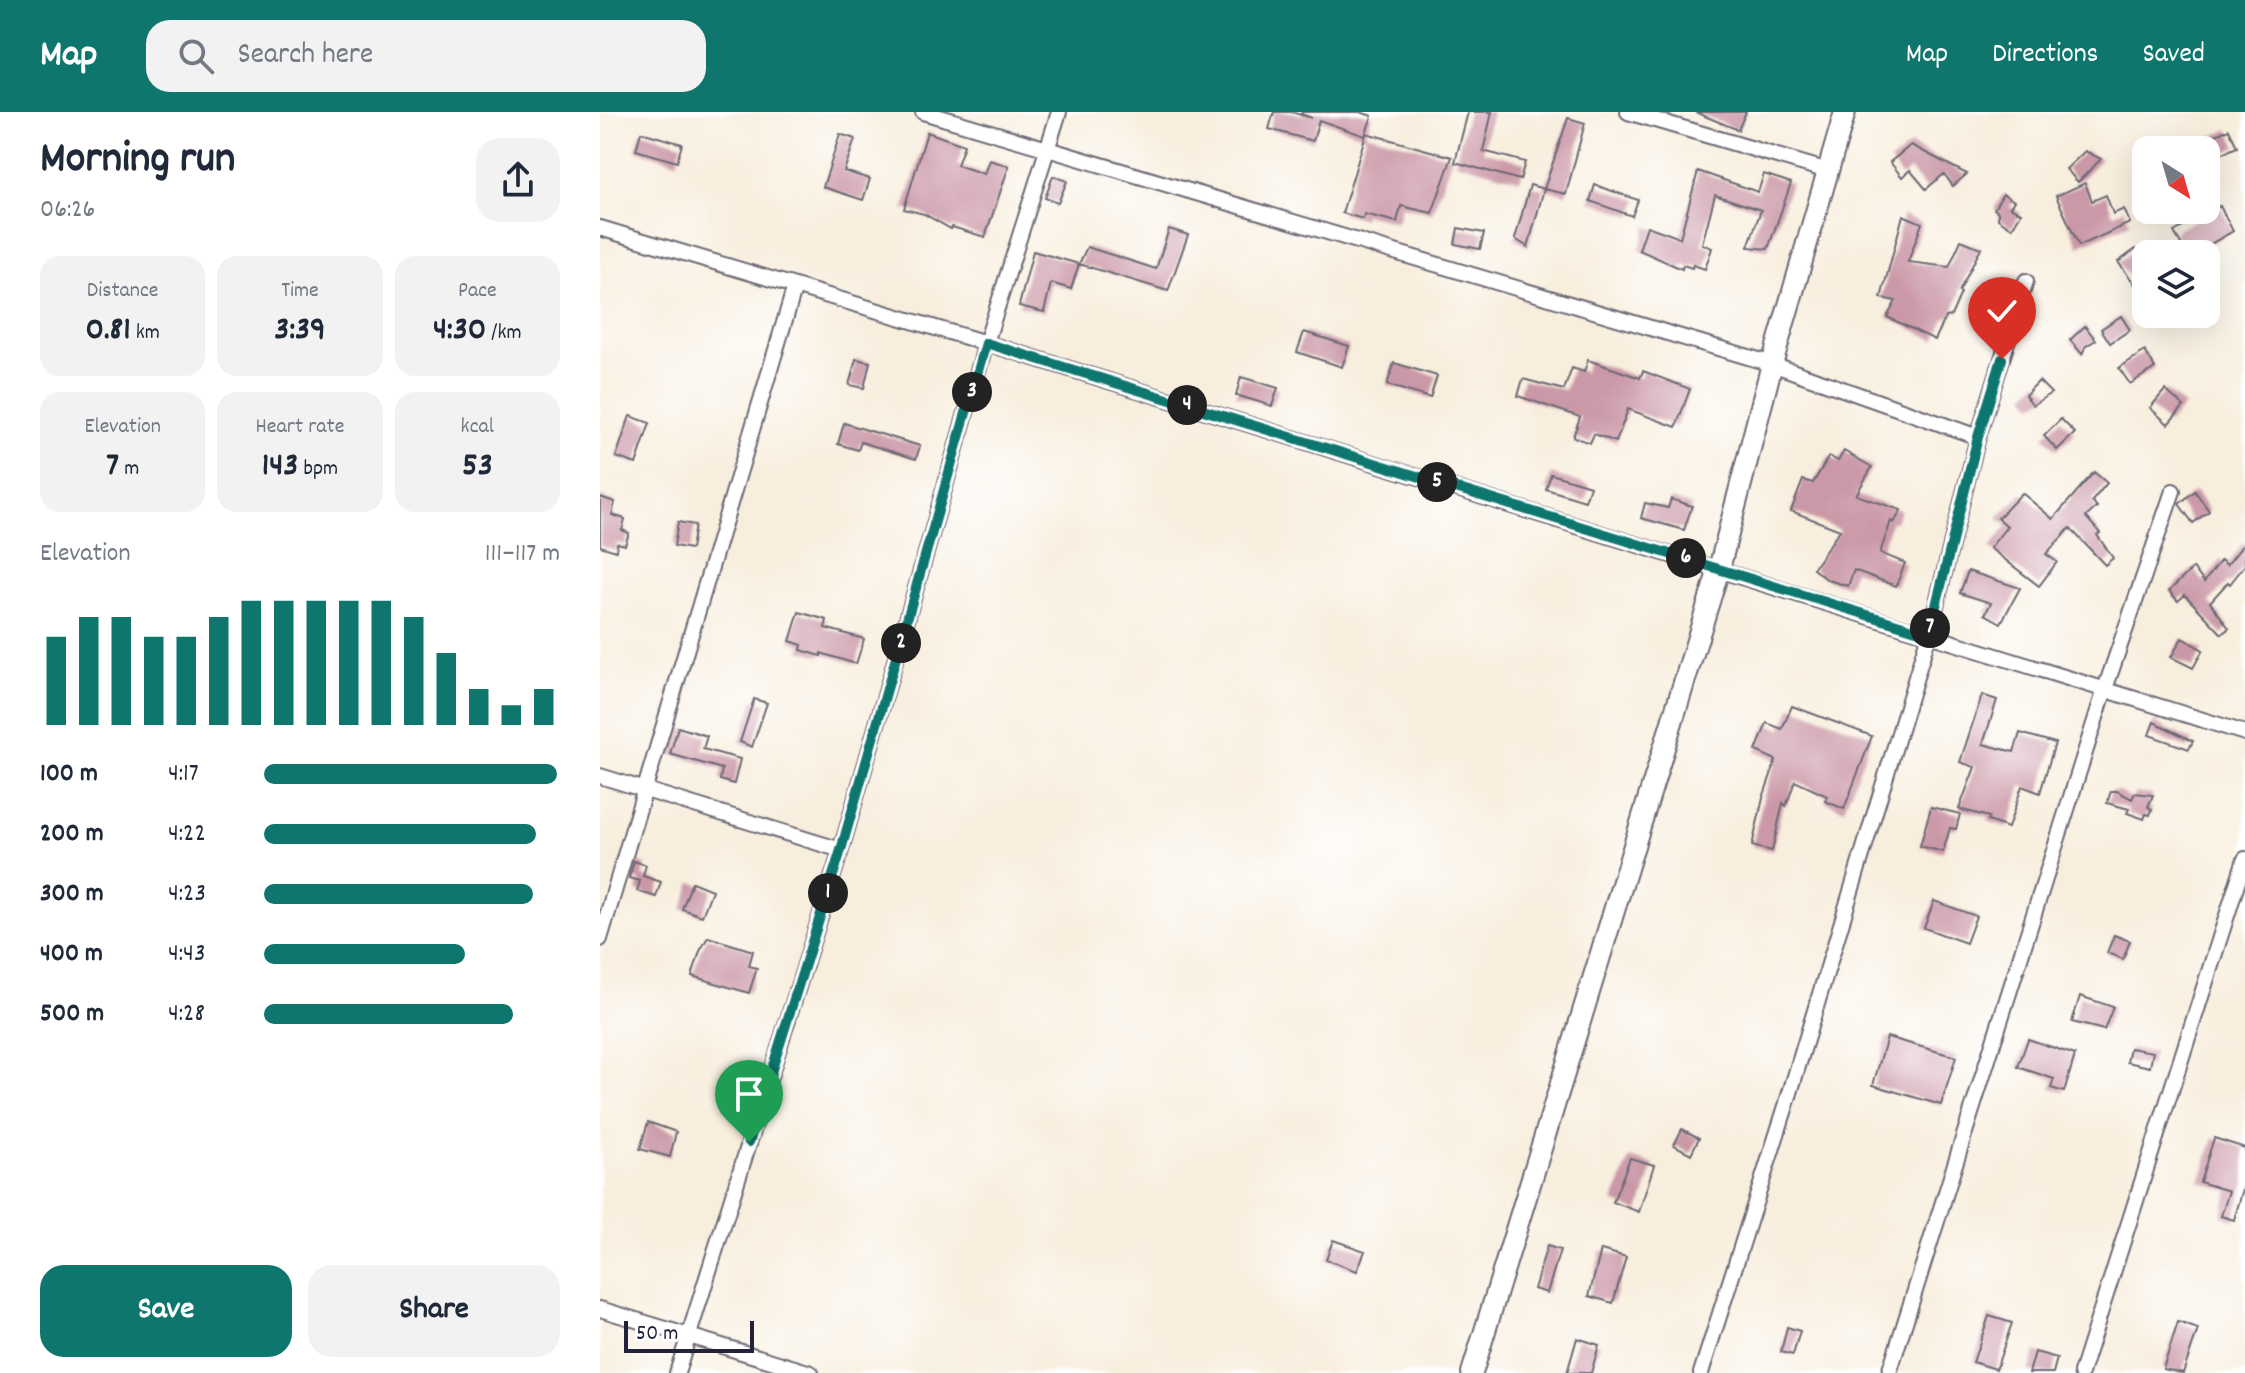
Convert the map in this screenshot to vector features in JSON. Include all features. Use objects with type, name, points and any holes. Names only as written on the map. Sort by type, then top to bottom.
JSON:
[{"type":"street","points":[[923,112],[1772,364],[1978,437]]},
{"type":"street","points":[[677,1373],[841,850],[986,343],[1059,112]]},
{"type":"street","points":[[1628,112],[1828,171]]},
{"type":"street","points":[[1472,1373],[1719,569],[1772,364],[1845,112]]},
{"type":"street","points":[[601,233],[986,343],[2245,733]]},
{"type":"street","points":[[1701,1373],[1929,634],[1978,437],[2026,281]]},
{"type":"street","points":[[600,939],[795,286]]},
{"type":"street","points":[[1889,1373],[2105,689],[2173,491]]},
{"type":"street","points":[[600,776],[841,850]]},
{"type":"street","points":[[2081,1373],[2245,859]]},
{"type":"street","points":[[600,1309],[811,1373]]},
{"type":"building","points":[[1274,112],[1291,112],[1312,118],[1301,114],[1360,112],[1372,116],[1366,133],[1452,157],[1432,213],[1401,206],[1397,222],[1364,214],[1363,219],[1342,213],[1366,134],[1319,120],[1313,141],[1269,129]]},
{"type":"building","points":[[1468,112],[1492,112],[1483,151],[1525,162],[1520,180],[1455,162]]},
{"type":"building","points":[[1695,112],[1746,112],[1738,130]]},
{"type":"building","points":[[1568,118],[1585,123],[1566,194],[1544,189]]},
{"type":"building","points":[[2229,129],[2237,147],[2220,155],[2220,136],[2213,136]]},
{"type":"building","points":[[641,132],[682,144],[677,162],[636,150]]},
{"type":"building","points":[[927,132],[964,145],[957,165],[984,174],[989,160],[1009,166],[985,237],[951,229],[924,214],[904,209]]},
{"type":"building","points":[[840,134],[855,139],[844,171],[870,179],[863,200],[823,187]]},
{"type":"building","points":[[1911,145],[1967,174],[1953,186],[1944,174],[1926,189],[1910,170],[1902,177],[1890,162]]},
{"type":"building","points":[[2085,151],[2101,159],[2078,182],[2066,169]]},
{"type":"building","points":[[1698,171],[1758,192],[1764,174],[1791,183],[1768,249],[1748,247],[1761,210],[1715,195],[1702,244],[1712,248],[1705,269],[1683,265],[1682,269],[1639,250],[1647,226],[1680,238]]},
{"type":"building","points":[[1053,176],[1067,181],[1058,203],[1045,198]]},
{"type":"building","points":[[2085,183],[2092,201],[2106,195],[2113,214],[2124,209],[2130,223],[2079,246],[2056,196]]},
{"type":"building","points":[[1530,185],[1544,189],[1528,247],[1515,239]]},
{"type":"building","points":[[1595,185],[1638,200],[1632,216],[1590,201]]},
{"type":"building","points":[[2003,194],[2014,201],[2010,207],[2021,213],[2012,228],[1998,219],[1998,212],[1994,209]]},
{"type":"building","points":[[2220,206],[2233,231],[2217,240],[2179,240],[2174,232],[2188,224],[2220,224]]},
{"type":"building","points":[[1903,215],[1922,223],[1908,262],[1949,267],[1961,240],[1981,248],[1951,316],[1946,317],[1935,340],[1887,317],[1896,301],[1881,298]]},
{"type":"building","points":[[1458,228],[1484,233],[1480,249],[1455,244]]},
{"type":"building","points":[[1169,229],[1188,235],[1168,291],[1079,264],[1087,247],[1156,269]]},
{"type":"building","points":[[1033,251],[1079,264],[1071,289],[1051,283],[1044,312],[1019,306]]},
{"type":"building","points":[[2132,252],[2132,280],[2118,262]]},
{"type":"building","points":[[2121,316],[2130,330],[2110,343],[2101,329]]},
{"type":"building","points":[[2085,326],[2096,340],[2086,346],[2082,354],[2070,340]]},
{"type":"building","points":[[1304,332],[1349,346],[1342,367],[1297,352]]},
{"type":"building","points":[[2145,351],[2155,368],[2130,384],[2119,368]]},
{"type":"building","points":[[856,359],[870,362],[864,388],[849,385]]},
{"type":"building","points":[[1588,360],[1640,378],[1643,371],[1690,389],[1676,427],[1628,409],[1616,442],[1594,434],[1590,443],[1573,437],[1580,417],[1518,396],[1523,379],[1564,390],[1572,368],[1584,372]]},
{"type":"building","points":[[1394,363],[1437,376],[1430,398],[1387,385]]},
{"type":"building","points":[[1241,377],[1278,388],[1272,406],[1236,395]]},
{"type":"building","points":[[2039,381],[2051,393],[2033,405],[2025,395]]},
{"type":"building","points":[[2165,390],[2184,406],[2168,424],[2150,408]]},
{"type":"building","points":[[630,416],[650,423],[636,464],[616,457]]},
{"type":"building","points":[[2061,419],[2075,433],[2057,450],[2044,436]]},
{"type":"building","points":[[844,423],[920,446],[916,459],[861,442],[858,450],[838,444]]},
{"type":"building","points":[[1844,451],[1872,467],[1856,495],[1901,510],[1894,523],[1891,521],[1880,553],[1905,563],[1896,586],[1854,570],[1848,586],[1828,580],[1813,569],[1840,530],[1791,511],[1803,480],[1813,483],[1829,456],[1838,461]]},
{"type":"building","points":[[2094,472],[2107,483],[2092,501],[2097,507],[2086,517],[2100,533],[2097,535],[2113,558],[2105,565],[2070,528],[2046,554],[2057,562],[2039,586],[1990,548],[2007,526],[1998,518],[2022,493],[2053,519]]},
{"type":"building","points":[[1551,474],[1590,486],[1585,501],[1546,489]]},
{"type":"building","points":[[2195,491],[2209,511],[2193,523],[2179,504]]},
{"type":"building","points":[[600,497],[615,502],[612,515],[625,519],[622,530],[629,533],[625,545],[617,543],[616,551],[600,546]]},
{"type":"building","points":[[1671,499],[1692,506],[1684,530],[1641,518],[1645,503],[1668,508]]},
{"type":"building","points":[[678,522],[695,525],[691,549],[674,546]]},
{"type":"building","points":[[2245,542],[2245,565],[2210,602],[2229,628],[2222,634],[2185,595],[2178,601],[2169,591],[2193,568],[2204,582],[2221,560],[2227,565]]},
{"type":"building","points":[[1968,571],[2020,588],[2001,623],[1985,614],[1991,603],[1960,593]]},
{"type":"building","points":[[799,612],[827,620],[825,628],[864,639],[856,664],[801,650],[802,645],[790,641]]},
{"type":"building","points":[[2182,638],[2203,650],[2193,668],[2171,657]]},
{"type":"building","points":[[1982,695],[1997,700],[1983,744],[2014,752],[2020,733],[2055,743],[2040,793],[2022,786],[2008,828],[1988,821],[1989,817],[1959,809],[1975,767],[1960,762]]},
{"type":"building","points":[[754,699],[767,703],[752,747],[740,742]]},
{"type":"building","points":[[1792,706],[1872,736],[1844,809],[1825,801],[1827,796],[1795,781],[1786,806],[1783,803],[1772,851],[1752,846],[1776,760],[1756,751],[1767,723],[1782,729]]},
{"type":"building","points":[[2154,722],[2193,741],[2189,749],[2149,735]]},
{"type":"building","points":[[678,727],[707,736],[703,749],[740,759],[734,784],[720,780],[722,769],[670,754]]},
{"type":"building","points":[[2111,791],[2132,799],[2135,793],[2153,795],[2148,807],[2152,809],[2150,815],[2146,814],[2144,819],[2127,813],[2129,809],[2107,803]]},
{"type":"building","points":[[1931,807],[1960,814],[1956,829],[1950,828],[1943,852],[1920,846]]},
{"type":"building","points":[[634,861],[646,865],[643,876],[661,882],[656,897],[637,891],[640,881],[629,878]]},
{"type":"building","points":[[692,882],[712,890],[702,916],[682,909]]},
{"type":"building","points":[[1934,901],[1976,916],[1966,943],[1924,928]]},
{"type":"building","points":[[2114,935],[2130,941],[2123,959],[2107,953]]},
{"type":"building","points":[[708,937],[753,951],[749,966],[757,968],[749,993],[692,976]]},
{"type":"building","points":[[2080,996],[2113,1007],[2104,1030],[2072,1022]]},
{"type":"building","points":[[1887,1037],[1956,1057],[1941,1105],[1873,1085]]},
{"type":"building","points":[[2028,1039],[2075,1055],[2064,1092],[2051,1088],[2054,1079],[2018,1067]]},
{"type":"building","points":[[2130,1048],[2153,1052],[2150,1067],[2127,1062]]},
{"type":"building","points":[[648,1122],[676,1132],[670,1157],[640,1149]]},
{"type":"building","points":[[1682,1129],[1699,1138],[1691,1154],[1674,1145]]},
{"type":"building","points":[[2214,1138],[2245,1148],[2245,1182],[2234,1220],[2221,1216],[2229,1191],[2200,1182]]},
{"type":"building","points":[[1630,1158],[1654,1165],[1639,1212],[1613,1202]]},
{"type":"building","points":[[1333,1240],[1365,1251],[1357,1271],[1326,1260]]},
{"type":"building","points":[[1547,1246],[1560,1250],[1547,1293],[1534,1289]]},
{"type":"building","points":[[1601,1250],[1626,1257],[1613,1303],[1589,1296]]},
{"type":"building","points":[[1989,1316],[2012,1323],[1996,1369],[1973,1362]]},
{"type":"building","points":[[2178,1322],[2198,1329],[2183,1373],[2163,1369]]},
{"type":"building","points":[[1787,1327],[1800,1331],[1793,1355],[1781,1352]]},
{"type":"building","points":[[1577,1338],[1599,1345],[1591,1373],[1567,1373]]},
{"type":"building","points":[[2035,1352],[2057,1358],[2053,1373],[2029,1373]]},
{"type":"route","points":[[749,1142],[841,850],[986,343],[1929,634],[1978,437],[2002,359]]}]
